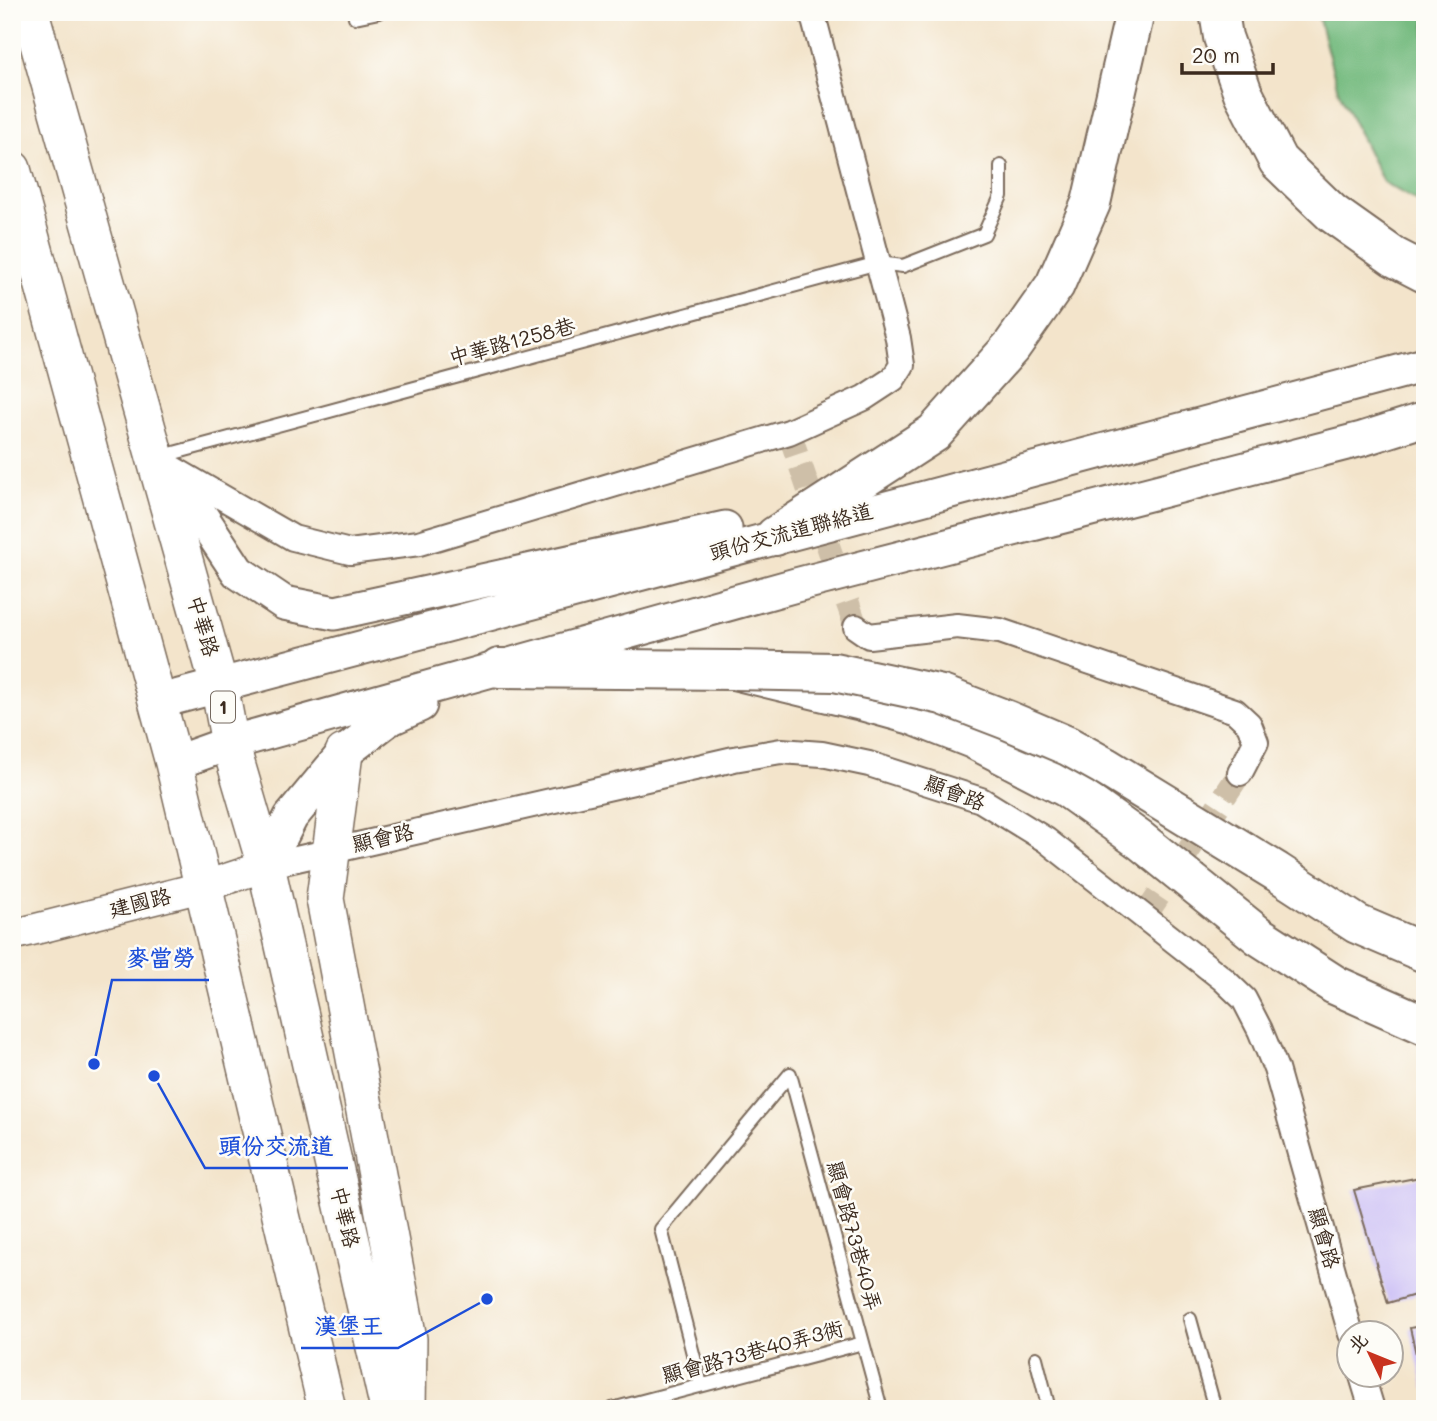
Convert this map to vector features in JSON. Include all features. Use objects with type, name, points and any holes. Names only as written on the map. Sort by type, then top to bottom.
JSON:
[{"type":"highway","points":[[775,536],[934,433],[1012,345],[1055,285],[1091,203],[1135,12]]},
{"type":"highway","points":[[1219,12],[1223,37],[1243,93],[1278,161],[1332,213],[1394,257],[1425,273]]},
{"type":"highway","points":[[499,668],[834,672],[942,695],[1068,746],[1357,924],[1425,953]]},
{"type":"highway","points":[[734,670],[912,715],[1019,761],[1104,813],[1259,936],[1293,959],[1335,985],[1425,1025]]},
{"type":"main road","name":"中華路","points":[[30,12],[219,685],[230,743],[266,866],[389,1409]]},
{"type":"main road","points":[[12,169],[174,763],[327,1409]]},
{"type":"main road","name":"頭份交流道聯絡道","points":[[157,702],[1425,365]]},
{"type":"main road","points":[[174,763],[230,743],[796,585],[1362,439],[1425,419]]},
{"type":"main road","points":[[155,458],[195,507],[238,572],[284,603],[335,613],[738,525],[775,536]]},
{"type":"main road","points":[[266,866],[291,817],[344,753],[387,720],[499,668]]},
{"type":"main road","name":"中華路","points":[[344,753],[325,899],[408,1339],[407,1409]]},
{"type":"street","points":[[155,458],[293,538],[350,552],[419,543],[789,432],[873,393],[893,379],[902,365],[898,338],[812,12]]},
{"type":"street","points":[[856,627],[869,636],[957,626],[1000,631],[1235,711],[1249,724],[1256,742],[1240,773]]},
{"type":"street","name":"顯會路","points":[[266,866],[734,759],[781,751],[822,754],[869,764],[981,800],[1046,840],[1145,916],[1244,999],[1276,1069],[1346,1320]]},
{"type":"street","name":"建國路","points":[[12,935],[202,887],[266,866]]},
{"type":"street","points":[[1366,1390],[1372,1409]]},
{"type":"lane","points":[[354,12],[355,17],[379,12]]},
{"type":"lane","name":"中華路1258巷","points":[[155,458],[878,263],[903,266],[984,234],[1001,196],[1001,166]]},
{"type":"lane","name":"顯會路73巷40弄","points":[[701,1385],[661,1229],[790,1074],[881,1409]]},
{"type":"lane","points":[[1190,1318],[1215,1409]]},
{"type":"lane","name":"顯會路73巷40弄3衖","points":[[612,1409],[863,1343]]},
{"type":"lane","points":[[1036,1358],[1049,1409]]},
{"type":"green space","points":[[1317,12],[1425,12],[1425,103],[1419,123],[1425,137],[1425,206],[1383,182],[1338,90]]},
{"type":"building","points":[[1425,1176],[1425,1292],[1388,1303],[1354,1190]]},
{"type":"building","points":[[1425,1325],[1425,1389],[1424,1389],[1410,1328]]},
{"type":"tunnel","points":[[789,432],[856,627]]},
{"type":"tunnel","points":[[1145,916],[1240,773]]},
{"type":"place","name":"麥當勞","points":[[94,1064]]},
{"type":"place","name":"頭份交流道","points":[[154,1076]]},
{"type":"place","name":"漢堡王","points":[[487,1299]]}]
